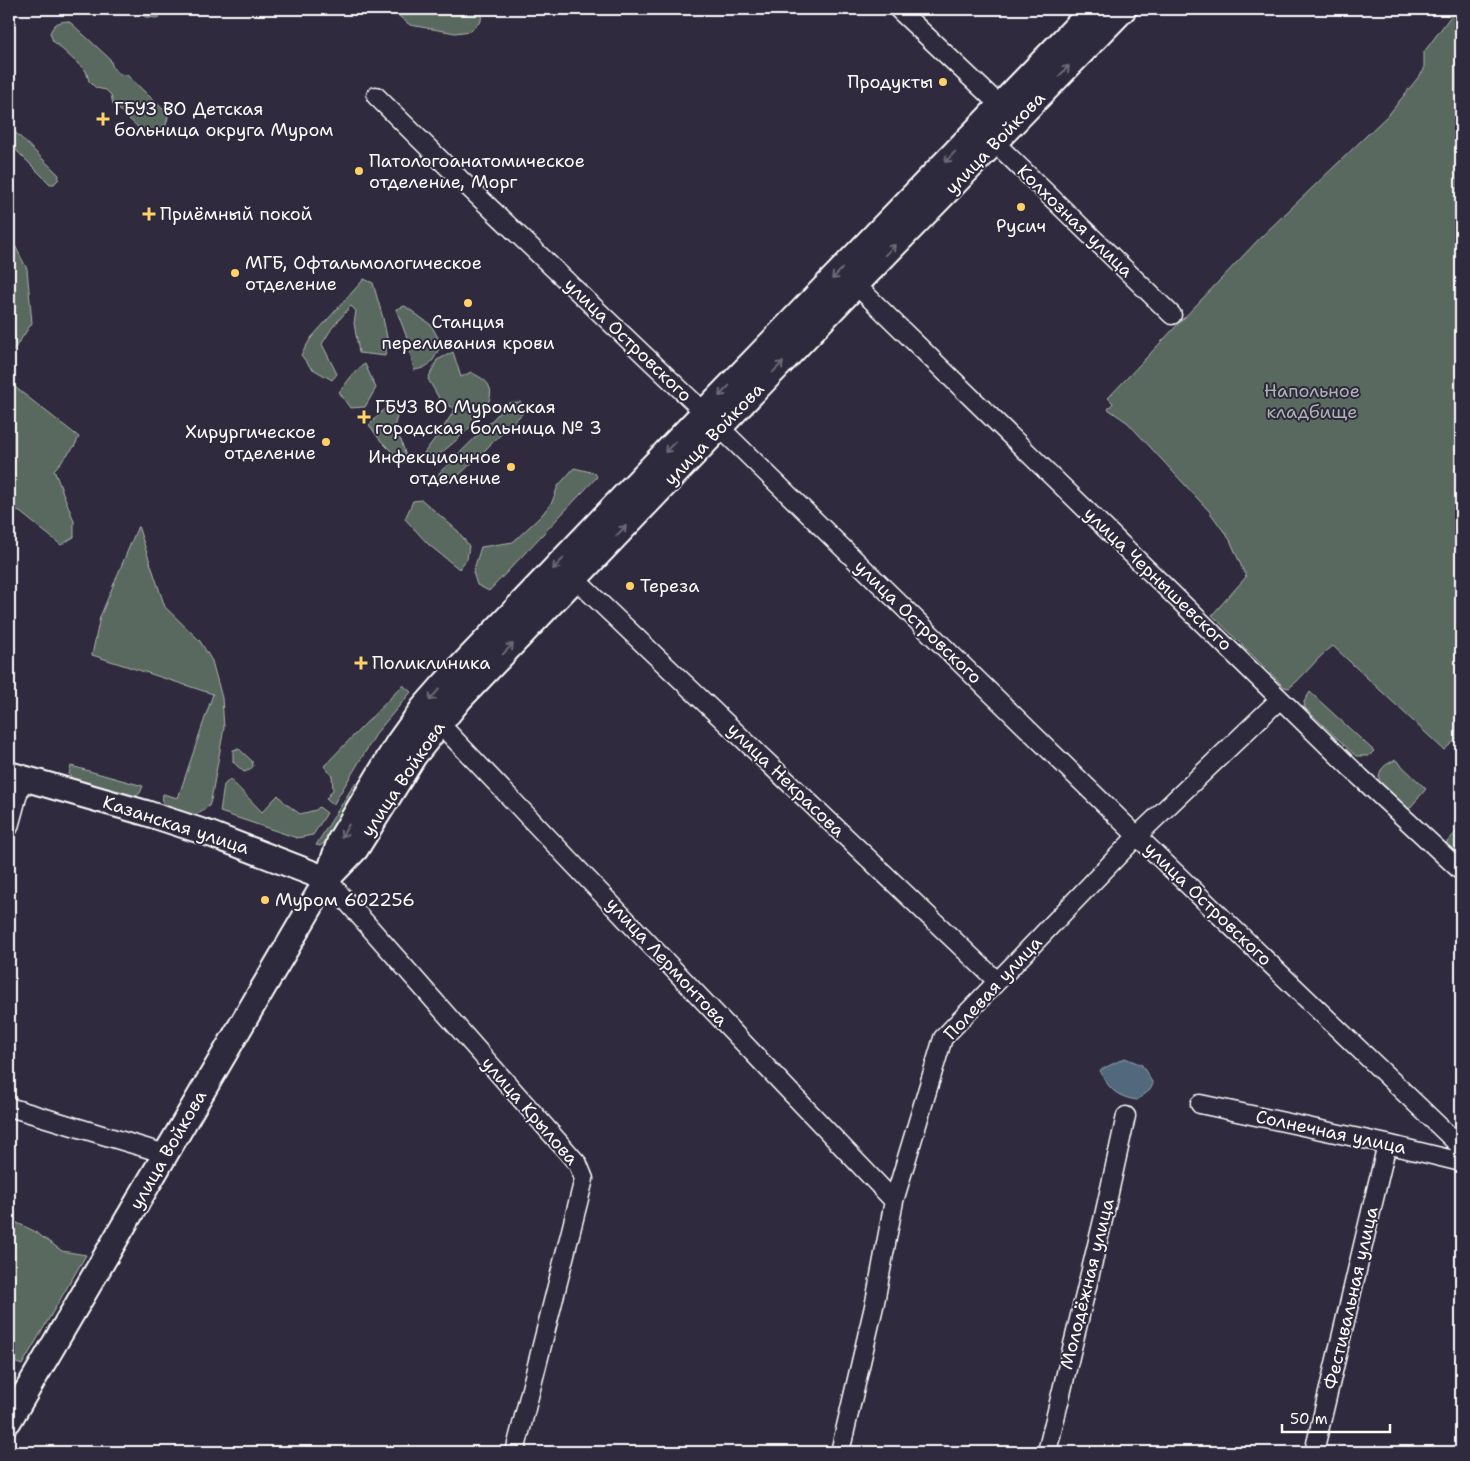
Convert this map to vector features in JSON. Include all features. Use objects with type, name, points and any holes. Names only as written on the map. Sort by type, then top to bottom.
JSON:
[{"type":"main road","name":"улица Войкова","points":[[327,879],[356,849],[414,756],[461,698],[574,580],[712,420],[1008,113],[1093,9]]},
{"type":"main road","name":"улица Войкова","points":[[1008,113],[1124,9]]},
{"type":"main road","name":"улица Войкова","points":[[9,1422],[327,879],[340,840],[422,708],[444,683],[712,420],[856,285],[987,135]]},
{"type":"main road","name":"Казанская улица","points":[[16,776],[146,813],[210,834],[327,879]]},
{"type":"street","points":[[898,9],[1008,113]]},
{"type":"street","name":"улица Островского","points":[[376,96],[464,183],[712,420],[1137,836],[1461,1147]]},
{"type":"street","name":"Колхозная улица","points":[[987,135],[1172,315]]},
{"type":"street","name":"улица Чернышевского","points":[[856,285],[1280,699],[1461,871]]},
{"type":"street","name":"улица Некрасова","points":[[574,580],[997,981]]},
{"type":"street","name":"Полевая улица","points":[[840,1452],[875,1302],[894,1201],[943,1038],[1137,836],[1280,699]]},
{"type":"street","name":"улица Лермонтова","points":[[440,724],[894,1201]]},
{"type":"street","name":"Казанская улица","points":[[9,827],[16,776]]},
{"type":"street","name":"улица Крылова","points":[[327,879],[578,1164],[584,1179],[515,1452]]},
{"type":"street","name":"Солнечная улица","points":[[1200,1104],[1387,1144],[1461,1162]]},
{"type":"street","points":[[9,1107],[166,1154]]},
{"type":"street","name":"Молодёжная улица","points":[[1047,1452],[1104,1220],[1126,1116]]},
{"type":"street","name":"Фестивальная улица","points":[[1314,1452],[1387,1144]]},
{"type":"green space","points":[[131,9],[164,9],[158,18],[146,17]]},
{"type":"green space","points":[[390,9],[482,9],[481,21],[471,31],[455,33],[410,25]]},
{"type":"green space","name":"Напольное кладбище","points":[[1456,9],[1461,10],[1461,735],[1444,750],[1333,646],[1295,683],[1289,688],[1284,687],[1212,615],[1246,577],[1230,540],[1209,511],[1128,423],[1108,409],[1113,403],[1108,398],[1259,239],[1390,113],[1424,70],[1424,52]]},
{"type":"green space","points":[[67,21],[110,59],[113,68],[120,74],[127,75],[166,112],[168,117],[166,125],[160,131],[149,133],[141,130],[113,104],[111,95],[106,90],[96,88],[89,81],[86,71],[53,41],[50,33],[53,27],[58,23]]},
{"type":"green space","points":[[9,126],[59,175],[58,180],[54,184],[50,184],[9,143]]},
{"type":"green space","points":[[9,234],[27,269],[32,323],[9,357]]},
{"type":"green space","points":[[364,279],[373,283],[383,318],[388,342],[385,356],[359,353],[354,323],[356,311],[351,306],[332,328],[322,344],[337,374],[332,380],[311,368],[301,355],[311,338]]},
{"type":"green space","points":[[405,306],[431,325],[441,343],[432,362],[420,369],[414,370],[407,338],[396,309]]},
{"type":"green space","points":[[453,352],[461,377],[471,372],[486,381],[491,395],[480,416],[470,427],[448,448],[430,461],[424,453],[455,409],[440,400],[428,379],[437,360]]},
{"type":"green space","points":[[365,364],[376,388],[365,407],[350,408],[339,392],[354,373]]},
{"type":"green space","points":[[9,380],[11,384],[79,437],[74,447],[54,470],[74,521],[74,537],[61,545],[20,512],[9,510]]},
{"type":"green space","points":[[521,402],[522,414],[451,483],[439,483],[439,473],[508,403]]},
{"type":"green space","points":[[393,404],[398,413],[393,431],[401,440],[407,460],[403,463],[380,440],[369,425],[385,408]]},
{"type":"green space","points":[[574,468],[595,473],[597,477],[489,591],[477,585],[473,572],[481,547],[513,542],[541,516],[552,502],[558,486]]},
{"type":"green space","points":[[422,500],[458,531],[469,546],[467,559],[459,569],[429,545],[405,519],[413,501]]},
{"type":"green space","points":[[138,526],[165,607],[200,641],[212,661],[222,698],[224,728],[211,800],[209,806],[195,815],[172,811],[164,805],[163,794],[178,798],[213,694],[92,655],[100,617]]},
{"type":"green space","points":[[403,685],[411,692],[378,731],[333,805],[326,799],[333,790],[332,776],[324,766]]},
{"type":"green space","points":[[1310,692],[1374,751],[1369,756],[1356,756],[1305,708],[1304,702]]},
{"type":"green space","points":[[239,749],[252,761],[253,766],[250,770],[244,772],[233,762],[233,750]]},
{"type":"green space","points":[[1396,760],[1426,789],[1409,809],[1379,781],[1381,770]]},
{"type":"green space","points":[[71,766],[143,786],[140,793],[133,799],[74,782],[69,774]]},
{"type":"green space","points":[[230,779],[262,812],[278,795],[300,814],[316,810],[319,807],[327,813],[313,835],[297,838],[220,812],[224,785]]},
{"type":"green space","points":[[355,783],[357,793],[328,840],[320,846],[316,845]]},
{"type":"green space","points":[[1461,827],[1461,857],[1446,843]]},
{"type":"green space","points":[[9,1219],[34,1231],[62,1251],[86,1255],[22,1365],[9,1360]]},
{"type":"water","points":[[1125,1058],[1142,1065],[1153,1084],[1150,1090],[1137,1100],[1124,1097],[1114,1091],[1106,1082],[1100,1070]]},
{"type":"place","name":"Продукты","points":[[943,82]]},
{"type":"place","name":"ГБУЗ ВО Детская больница округа Муром","points":[[103,119]]},
{"type":"place","name":"Патологоанатомическое отделение, Морг","points":[[359,171]]},
{"type":"place","name":"Русич","points":[[1021,207]]},
{"type":"place","name":"Приёмный покой","points":[[149,214]]},
{"type":"place","name":"МГБ, Офтальмологическое отделение","points":[[235,273]]},
{"type":"place","name":"Станция переливания крови","points":[[468,303]]},
{"type":"place","name":"ГБУЗ ВО Муромская городская больница № 3","points":[[364,417]]},
{"type":"place","name":"Хирургическое отделение","points":[[326,442]]},
{"type":"place","name":"Инфекционное отделение","points":[[511,467]]},
{"type":"place","name":"Тереза","points":[[630,586]]},
{"type":"place","name":"Поликлиника","points":[[361,663]]},
{"type":"place","name":"Муром 602256","points":[[265,900]]}]
